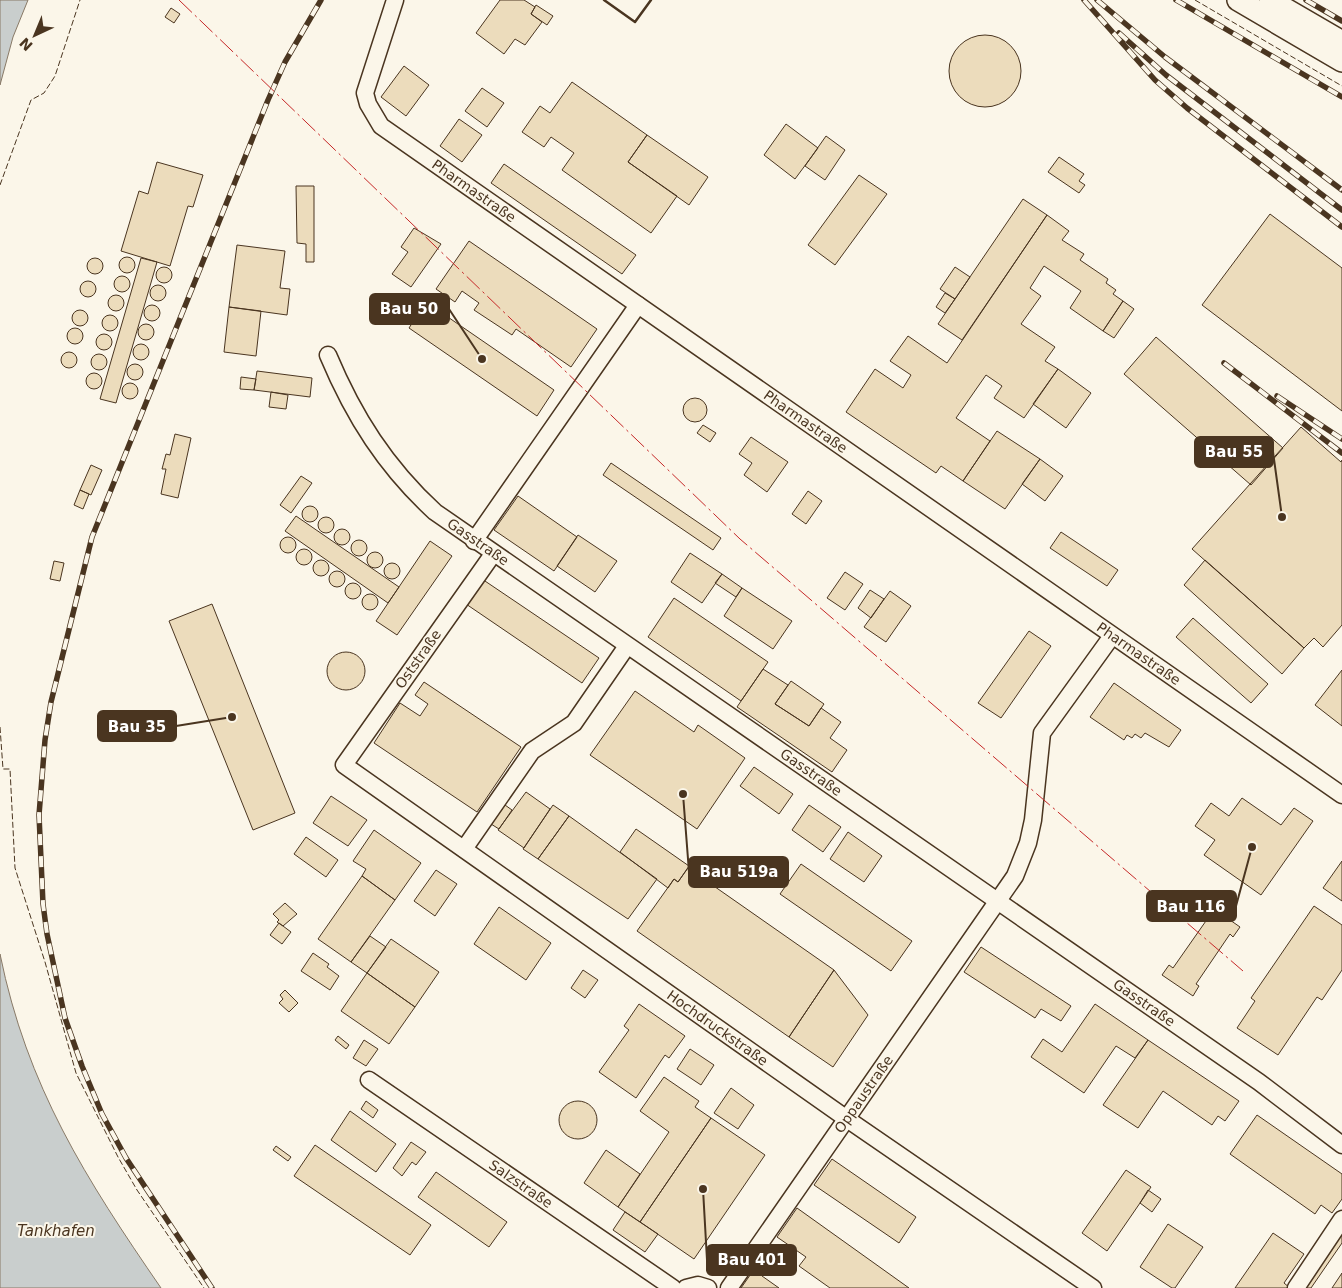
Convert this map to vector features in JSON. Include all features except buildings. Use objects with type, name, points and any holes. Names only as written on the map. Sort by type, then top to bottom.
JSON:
[{"type":"main road","points":[[1238,0],[1342,61]]},
{"type":"main road","points":[[1270,0],[1342,42]]},
{"type":"street","name":"Pharmastraße","points":[[395,0],[365,93],[368,104],[381,126],[1342,795]]},
{"type":"street","points":[[474,541],[638,305]]},
{"type":"street","name":"Gasstraße","points":[[328,355],[349,400],[368,434],[389,465],[435,512],[492,554],[1290,1104],[1342,1144]]},
{"type":"street","name":"Oststraße","points":[[344,765],[492,554]]},
{"type":"street","name":"Oppaustraße","points":[[729,1288],[1015,876],[1028,843],[1033,820],[1042,732],[1112,636]]},
{"type":"street","points":[[464,849],[532,751],[574,723],[627,646]]},
{"type":"street","name":"Hochdruckstraße","points":[[344,765],[846,1119],[1093,1288]]},
{"type":"street","name":"Salzstraße","points":[[369,1080],[673,1288]]},
{"type":"street","points":[[1296,1288],[1342,1219]]},
{"type":"street","points":[[686,1288],[698,1285],[708,1288]]},
{"type":"water","points":[[0,0],[28,0],[13,37],[0,85]]},
{"type":"water","name":"Tankhafen","points":[[0,954],[26,1047],[62,1130],[108,1209],[161,1288],[0,1288]]},
{"type":"railway","points":[[212,1288],[126,1158],[102,1114],[65,1018],[47,934],[43,904],[39,815],[45,740],[51,702],[92,537],[268,100],[285,62],[321,0]]},
{"type":"railway","points":[[1084,0],[1155,80],[1187,108],[1342,227]]},
{"type":"railway","points":[[1097,0],[1165,57],[1342,190]]},
{"type":"railway","points":[[1176,0],[1342,97]]},
{"type":"railway","points":[[1306,0],[1342,21]]},
{"type":"railway","points":[[1119,33],[1166,75],[1342,210]]},
{"type":"railway","points":[[1224,363],[1342,453]]},
{"type":"railway","points":[[1277,396],[1342,439]]},
{"type":"fence","points":[[0,185],[31,100],[44,93],[55,76],[80,0]]},
{"type":"fence","points":[[1195,0],[1342,86]]},
{"type":"fence","points":[[0,727],[3,769],[10,769],[15,868],[45,962],[76,1073],[118,1157],[137,1190],[204,1288]]},
{"type":"wall","points":[[604,0],[635,22],[651,0]]},
{"type":"power","points":[[179,0],[740,539],[1243,971]]},
{"type":"place","name":"Bau 50","points":[[482,359]]},
{"type":"place","name":"Bau 55","points":[[1282,517]]},
{"type":"place","name":"Bau 35","points":[[232,717]]},
{"type":"place","name":"Bau 519a","points":[[683,794]]},
{"type":"place","name":"Bau 116","points":[[1252,847]]},
{"type":"place","name":"Bau 401","points":[[703,1189]]}]
